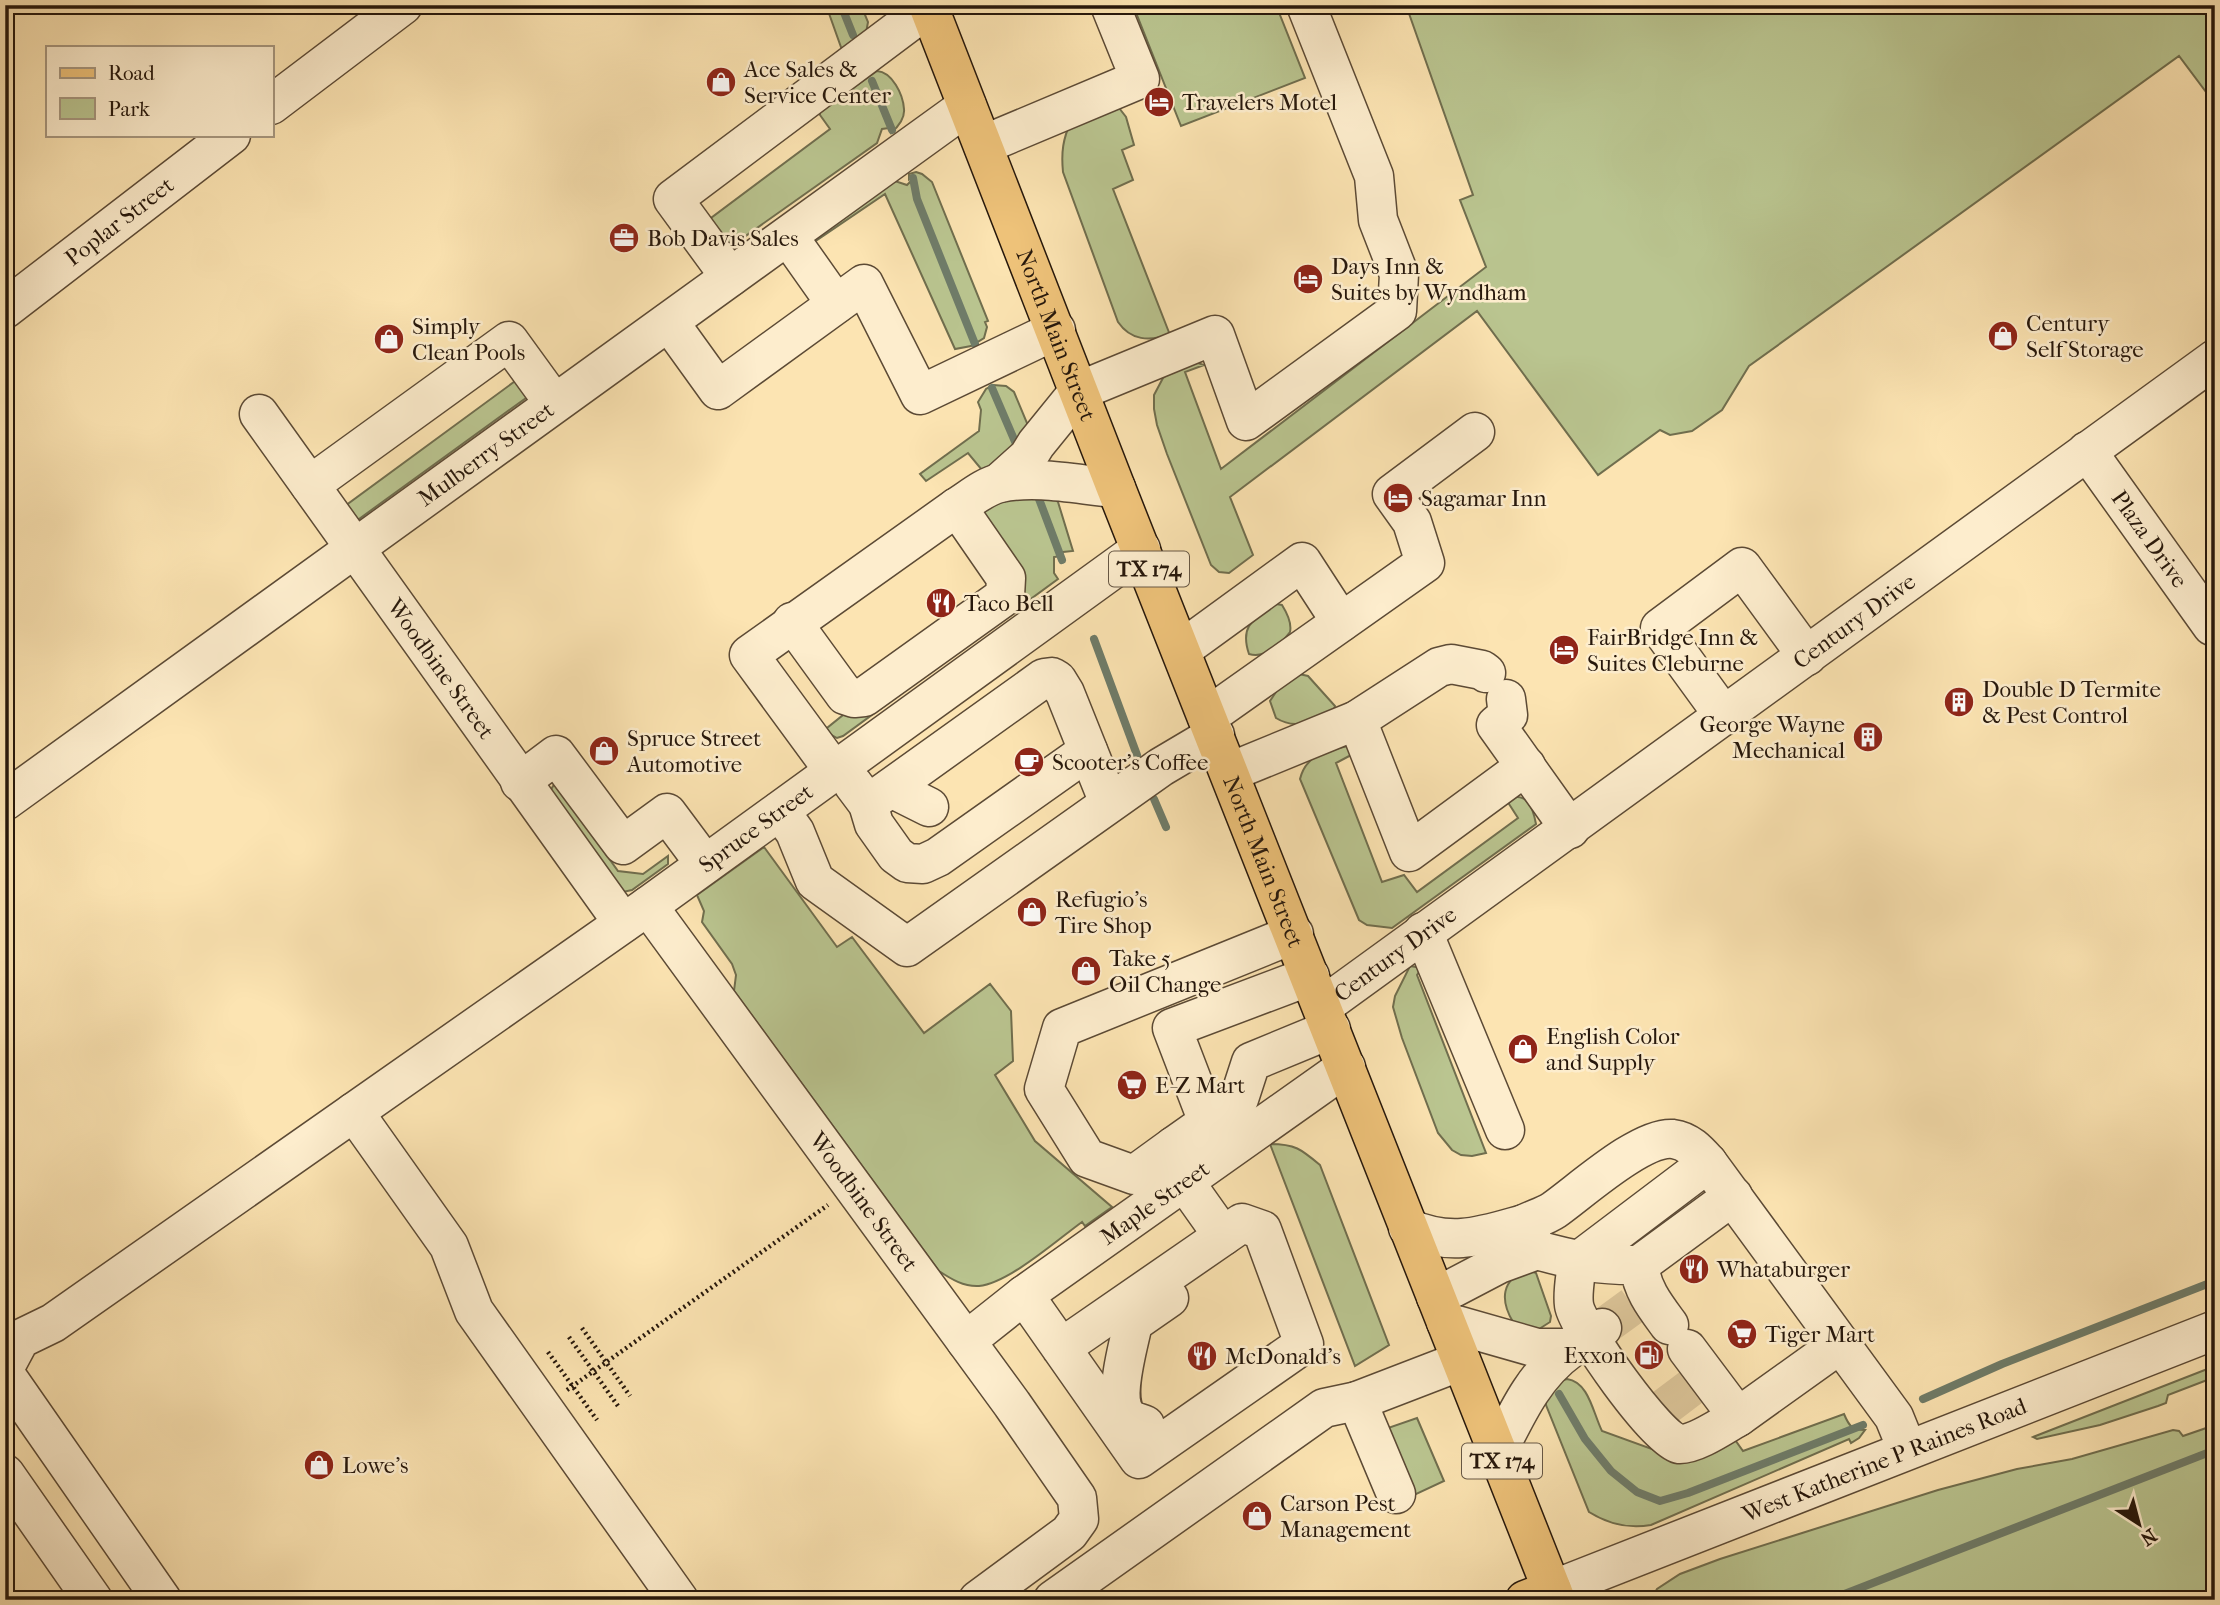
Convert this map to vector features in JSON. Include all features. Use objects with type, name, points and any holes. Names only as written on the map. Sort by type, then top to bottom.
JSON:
[{"type":"main road","name":"North Main Street","points":[[928,6],[1498,1451],[1545,1596]]},
{"type":"street","points":[[273,103],[403,5]]},
{"type":"street","points":[[983,145],[1140,79],[1110,5]]},
{"type":"street","points":[[929,807],[880,796],[837,769],[749,655],[957,507],[999,483],[1028,457],[1079,391],[1214,335],[1246,421],[1397,311],[1399,274],[1378,220],[1374,176],[1306,5]]},
{"type":"street","points":[[730,277],[673,199],[928,6]]},
{"type":"street","name":"Mulberry Street","points":[[5,801],[967,106]]},
{"type":"street","name":"Poplar Street","points":[[5,309],[230,136]]},
{"type":"street","points":[[788,236],[836,304]]},
{"type":"street","points":[[670,322],[719,390],[864,284],[920,395],[1056,330]]},
{"type":"street","points":[[310,485],[509,341],[554,403]]},
{"type":"street","name":"Century Drive","points":[[1321,1004],[1570,829],[2215,359]]},
{"type":"street","name":"Woodbine Street","points":[[259,414],[520,782],[636,914],[966,1341],[1077,1498],[1079,1519],[1069,1533],[978,1600]]},
{"type":"street","points":[[780,811],[795,832],[815,881],[907,947],[1161,767],[1341,622],[1425,563],[1412,522],[1392,494],[1475,432]]},
{"type":"street","name":"Plaza Drive","points":[[2087,451],[2212,626]]},
{"type":"street","points":[[999,483],[1033,480],[1116,488]]},
{"type":"street","points":[[792,622],[845,695],[854,698],[864,696],[1005,596],[1006,578],[957,507]]},
{"type":"street","name":"Spruce Street","points":[[5,1367],[20,1339],[54,1324],[636,914],[1140,549]]},
{"type":"street","points":[[1181,650],[1302,562],[1341,622]]},
{"type":"street","points":[[1724,716],[1660,628],[1742,567],[1807,656]]},
{"type":"street","points":[[1230,772],[1357,720],[1439,667],[1451,664],[1482,670],[1496,686],[1508,715],[1496,724],[1570,829]]},
{"type":"street","points":[[1088,751],[938,857],[923,863],[907,863],[896,855],[874,824],[880,796],[1044,678],[1052,677],[1057,680],[1088,751],[1109,803]]},
{"type":"street","points":[[1357,720],[1409,852],[1526,766]]},
{"type":"street","points":[[520,782],[556,755],[623,845],[667,813],[705,864]]},
{"type":"street","points":[[1423,932],[1505,1130]]},
{"type":"street","points":[[1184,1167],[1134,1175],[1087,1158],[1044,1090],[1062,1028],[1294,934]]},
{"type":"street","points":[[1214,966],[1251,1062]]},
{"type":"street","points":[[1208,1122],[1172,1028],[1230,1006],[1321,1004]]},
{"type":"street","points":[[1214,1242],[1184,1167],[1208,1122],[1239,1099],[1251,1062],[1321,1004]]},
{"type":"street","name":"Maple Street","points":[[966,1341],[1184,1167],[1346,1067]]},
{"type":"street","points":[[360,1108],[449,1246],[474,1311],[679,1600]]},
{"type":"street","points":[[1587,1338],[1537,1348],[1441,1310],[1531,1237],[1550,1212],[1633,1152],[1651,1143],[1673,1139],[1694,1147],[1733,1196],[1894,1417],[1907,1449]]},
{"type":"street","points":[[1708,1163],[1577,1262],[1574,1305],[1587,1338],[1655,1414],[1666,1438],[1677,1444],[1692,1442],[1738,1417],[1840,1344]]},
{"type":"street","points":[[1640,1288],[1733,1196]]},
{"type":"street","points":[[1024,1295],[1060,1348],[1139,1459],[1304,1344],[1262,1230],[1242,1223],[1060,1348]]},
{"type":"street","points":[[1408,1228],[1429,1237],[1455,1239],[1531,1237],[1577,1262],[1608,1266],[1640,1288],[1690,1359],[1738,1417]]},
{"type":"street","points":[[1214,1242],[1180,1290],[1133,1323],[1121,1386],[1121,1406],[1130,1418],[1146,1426],[1165,1423],[1298,1328]]},
{"type":"street","name":"West Katherine P Raines Road","points":[[1545,1596],[1907,1449],[2215,1330]]},
{"type":"street","points":[[1498,1451],[1523,1400],[1544,1372],[1587,1338]]},
{"type":"street","points":[[1053,1600],[1324,1408],[1357,1401],[1461,1361]]},
{"type":"street","points":[[5,1374],[162,1600]]},
{"type":"street","points":[[1357,1401],[1396,1494]]},
{"type":"street","points":[[5,1474],[93,1600]]},
{"type":"path","points":[[562,1394],[831,1203]]},
{"type":"path","points":[[582,1328],[630,1396]]},
{"type":"path","points":[[569,1337],[618,1406]]},
{"type":"path","points":[[548,1352],[597,1420]]},
{"type":"green space","points":[[826,5],[861,5],[868,22],[866,33],[842,50]]},
{"type":"green space","points":[[1133,5],[1276,5],[1305,78],[1181,126]]},
{"type":"green space","points":[[1406,5],[2215,5],[2215,104],[2179,56],[1749,366],[1722,410],[1692,431],[1670,435],[1660,430],[1598,475],[1477,311],[1230,497],[1253,555],[1229,573],[1219,572],[1211,565],[1157,425],[1154,395],[1163,378],[1171,371],[1195,362],[1204,365],[1185,372],[1221,469],[1486,267],[1460,200],[1473,195]]},
{"type":"green space","points":[[877,71],[892,80],[901,97],[904,113],[898,125],[891,133],[889,128],[882,129],[877,143],[730,247],[711,218],[830,129],[820,111]]},
{"type":"green space","points":[[1116,104],[1126,117],[1134,145],[1122,150],[1133,180],[1113,189],[1170,335],[1162,337],[1148,339],[1135,336],[1118,322],[1063,172],[1063,146],[1071,121]]},
{"type":"green space","points":[[916,172],[932,182],[988,321],[985,322],[987,327],[984,338],[971,346],[955,349],[885,194],[814,242],[814,237],[892,180],[907,185],[914,178],[912,176],[909,179],[909,174]]},
{"type":"green space","points":[[518,379],[526,398],[356,520],[345,506]]},
{"type":"green space","points":[[993,385],[1006,386],[1014,392],[1027,423],[1028,429],[1016,455],[982,470],[968,453],[926,481],[920,474],[979,431],[981,410],[978,402],[986,389]]},
{"type":"green space","points":[[1030,490],[1053,496],[1058,502],[1073,551],[1054,557],[1054,573],[1058,579],[843,736],[837,738],[828,733],[827,728],[843,715],[807,667],[841,702],[1015,598],[983,513],[990,507]]},
{"type":"green space","points":[[1276,604],[1282,605],[1286,611],[1290,632],[1267,652],[1249,654],[1246,636],[1251,623]]},
{"type":"green space","points":[[1299,674],[1308,676],[1335,706],[1333,712],[1297,724],[1276,718],[1270,701],[1278,689]]},
{"type":"green space","points":[[1348,746],[1353,754],[1336,763],[1382,882],[1404,875],[1417,892],[1518,818],[1509,804],[1509,799],[1525,799],[1531,807],[1536,824],[1392,928],[1367,925],[1359,920],[1300,779],[1312,759],[1324,752]]},
{"type":"green space","points":[[555,783],[618,871],[643,874],[668,856],[668,864],[632,890],[623,892],[550,791]]},
{"type":"green space","points":[[764,847],[837,947],[852,937],[924,1033],[990,984],[1011,1011],[1013,1061],[995,1075],[1035,1141],[1112,1207],[1085,1226],[1082,1222],[1018,1269],[991,1283],[968,1285],[939,1271],[734,991],[736,975],[732,964],[702,922],[704,911],[697,895]]},
{"type":"green space","points":[[1410,966],[1422,968],[1417,975],[1486,1153],[1461,1155],[1452,1150],[1438,1133],[1393,1007],[1395,996]]},
{"type":"green space","points":[[1270,1144],[1297,1148],[1320,1165],[1389,1345],[1355,1366]]},
{"type":"green space","points":[[1528,1270],[1536,1273],[1551,1316],[1550,1322],[1536,1331],[1513,1322],[1506,1306],[1508,1285],[1512,1279]]},
{"type":"green space","points":[[2215,1366],[2215,1377],[2168,1395],[2166,1403],[2100,1425],[2037,1439],[2033,1437]]},
{"type":"green space","points":[[1560,1381],[1574,1381],[1585,1392],[1602,1431],[1682,1460],[1733,1437],[1743,1451],[1844,1414],[1852,1426],[1865,1430],[1851,1443],[1849,1439],[1651,1525],[1618,1524],[1589,1512],[1546,1405],[1546,1398]]},
{"type":"green space","points":[[1417,1418],[1444,1481],[1412,1496],[1385,1429]]},
{"type":"green space","points":[[2215,1425],[2215,1600],[1651,1600],[1657,1589],[1680,1574],[1938,1490],[2017,1469],[2072,1459],[2173,1430],[2179,1431],[2183,1436]]},
{"type":"waterway","points":[[841,5],[853,35]]},
{"type":"waterway","points":[[872,81],[892,130]]},
{"type":"waterway","points":[[913,178],[917,199],[975,344]]},
{"type":"waterway","points":[[992,388],[1019,451]]},
{"type":"waterway","points":[[1036,491],[1062,560]]},
{"type":"waterway","points":[[1094,639],[1137,755]]},
{"type":"waterway","points":[[1154,799],[1166,827]]},
{"type":"waterway","points":[[1923,1399],[2002,1364],[2215,1281]]},
{"type":"waterway","points":[[1559,1394],[1585,1439],[1611,1471],[1637,1492],[1660,1501],[1688,1493],[1863,1425]]},
{"type":"waterway","points":[[1829,1600],[2215,1450]]},
{"type":"tunnel","points":[[1602,1328],[1635,1304]]},
{"type":"tunnel","points":[[1661,1410],[1694,1385]]},
{"type":"place","name":"Ace Sales & Service Center","points":[[721,82]]},
{"type":"place","name":"Travelers Motel","points":[[1159,102]]},
{"type":"place","name":"Bob Davis Sales","points":[[624,238]]},
{"type":"place","name":"Days Inn & Suites by Wyndham","points":[[1308,279]]},
{"type":"place","name":"Century Self Storage","points":[[2003,336]]},
{"type":"place","name":"Simply Clean Pools","points":[[389,339]]},
{"type":"place","name":"Sagamar Inn","points":[[1398,498]]},
{"type":"place","name":"Taco Bell","points":[[941,603]]},
{"type":"place","name":"FairBridge Inn & Suites Cleburne","points":[[1564,650]]},
{"type":"place","name":"Double D Termite & Pest Control","points":[[1959,702]]},
{"type":"place","name":"George Wayne Mechanical","points":[[1868,737]]},
{"type":"place","name":"Spruce Street Automotive","points":[[604,751]]},
{"type":"place","name":"Scooter's Coffee","points":[[1029,762]]},
{"type":"place","name":"Refugio's Tire Shop","points":[[1032,912]]},
{"type":"place","name":"Take 5 Oil Change","points":[[1086,971]]},
{"type":"place","name":"English Color and Supply","points":[[1523,1049]]},
{"type":"place","name":"E-Z Mart","points":[[1132,1085]]},
{"type":"place","name":"Whataburger","points":[[1694,1269]]},
{"type":"place","name":"Tiger Mart","points":[[1742,1334]]},
{"type":"place","name":"Exxon","points":[[1649,1355]]},
{"type":"place","name":"McDonald's","points":[[1202,1356]]},
{"type":"place","name":"Lowe's","points":[[319,1465]]},
{"type":"place","name":"Carson Pest Management","points":[[1257,1516]]}]
